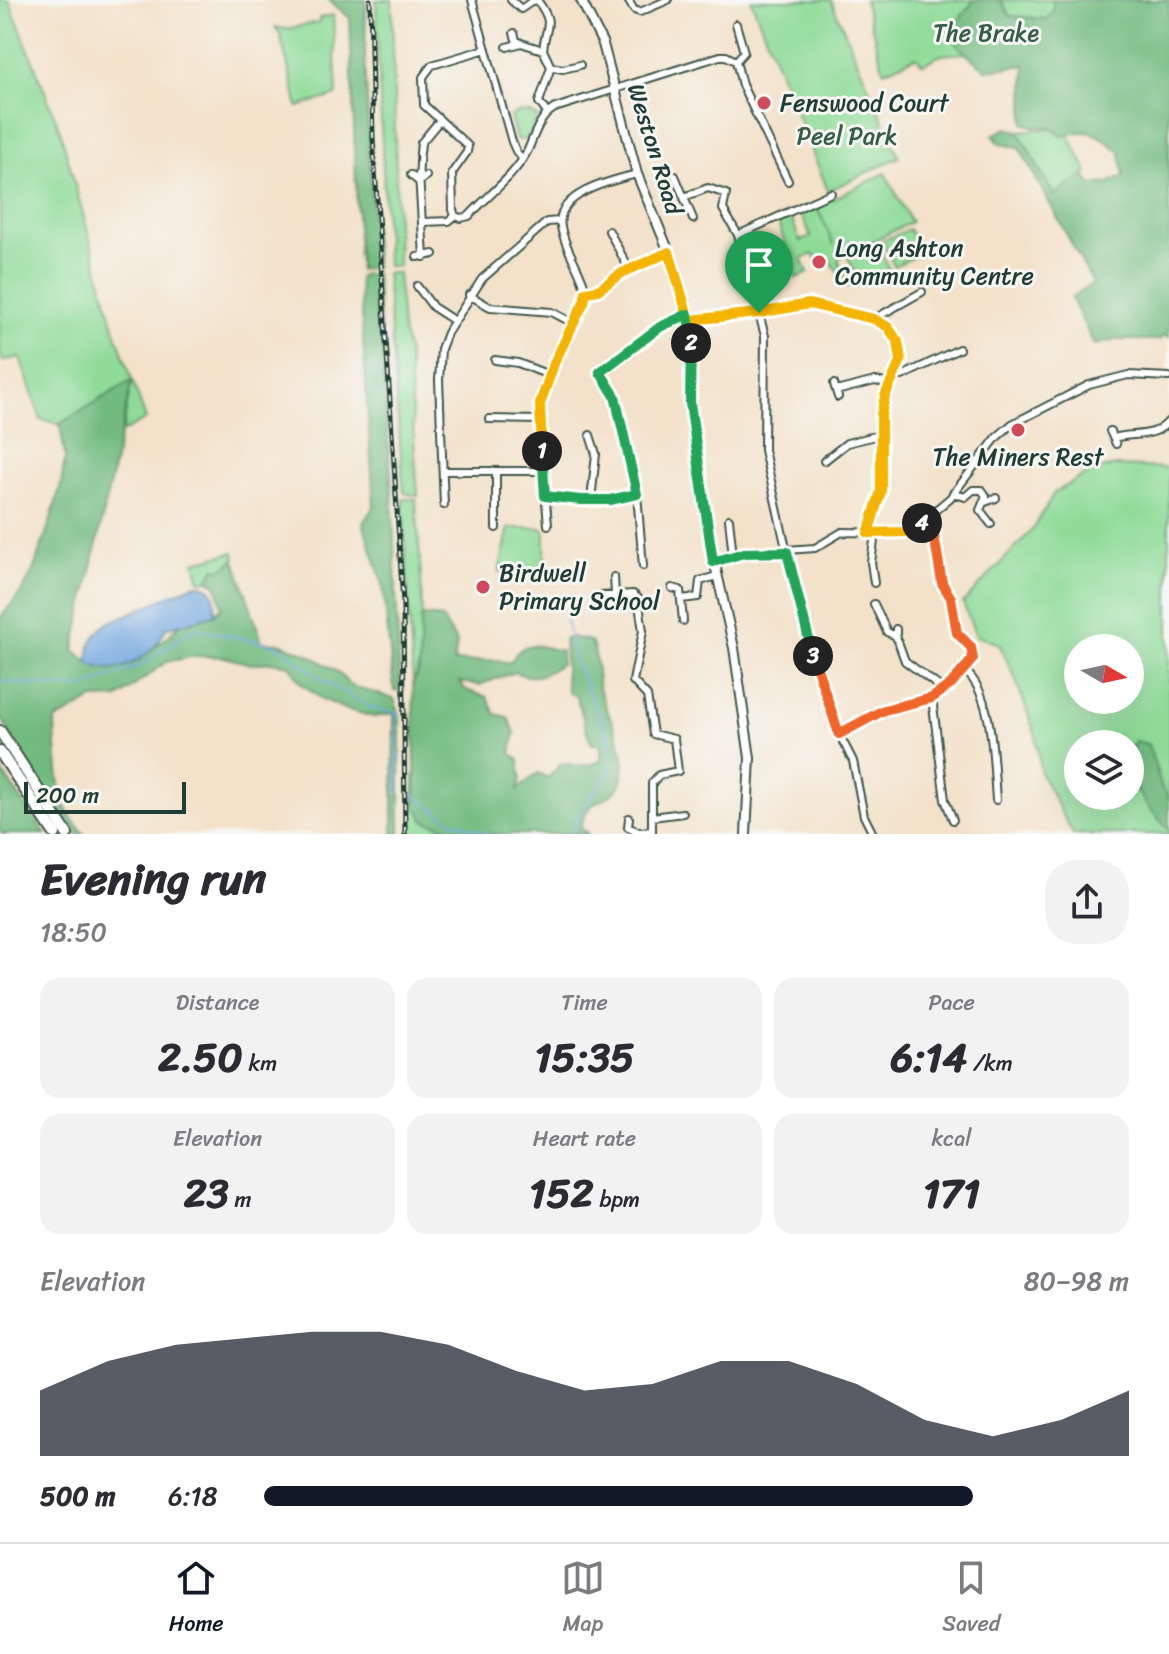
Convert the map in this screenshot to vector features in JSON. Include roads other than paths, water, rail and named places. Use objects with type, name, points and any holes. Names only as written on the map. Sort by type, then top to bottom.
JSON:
[{"type":"main road","points":[[0,731],[67,834]]},
{"type":"main road","points":[[0,752],[55,834]]},
{"type":"street","points":[[472,0],[512,142],[523,159]]},
{"type":"street","points":[[511,0],[521,9],[523,19]]},
{"type":"street","points":[[521,9],[536,0],[545,11],[550,25],[543,50],[551,67],[539,102],[547,113]]},
{"type":"street","name":"Weston Road","points":[[581,0],[603,44],[637,174],[669,252],[689,317],[690,403],[713,562],[734,648],[750,758],[746,834]]},
{"type":"street","points":[[628,0],[632,14],[668,0]]},
{"type":"street","points":[[739,27],[744,52]]},
{"type":"street","points":[[514,33],[521,43],[543,50]]},
{"type":"street","points":[[507,47],[521,43]]},
{"type":"street","points":[[455,216],[452,173],[468,146],[424,105],[425,71],[432,65],[486,49]]},
{"type":"street","points":[[736,61],[744,52]]},
{"type":"street","points":[[744,52],[753,53]]},
{"type":"street","points":[[455,216],[469,216],[523,159],[547,113],[720,56],[736,61],[742,85],[788,181]]},
{"type":"street","points":[[551,67],[563,69],[580,65]]},
{"type":"street","points":[[434,254],[421,257],[423,222],[419,182],[423,175],[420,153],[421,143],[440,120]]},
{"type":"street","points":[[410,142],[421,143]]},
{"type":"street","points":[[548,525],[540,404],[549,375],[586,292],[560,221],[566,207],[582,193],[637,174]]},
{"type":"street","points":[[411,175],[419,182]]},
{"type":"street","points":[[675,176],[693,219]]},
{"type":"street","points":[[684,197],[708,188],[728,196],[723,209],[738,235],[766,346],[764,450],[787,552],[805,628],[839,734],[853,761],[862,807],[873,834]]},
{"type":"street","points":[[738,235],[831,193]]},
{"type":"street","points":[[423,222],[449,221],[455,216]]},
{"type":"street","points":[[444,505],[441,349],[453,320],[482,279],[538,229],[551,221],[560,221]]},
{"type":"street","points":[[609,231],[629,269]]},
{"type":"street","points":[[586,292],[598,290],[629,269],[669,252]]},
{"type":"street","points":[[417,286],[433,307],[453,320]]},
{"type":"street","points":[[874,319],[922,292]]},
{"type":"street","points":[[469,295],[490,307],[552,312],[573,323]]},
{"type":"street","points":[[643,566],[637,494],[615,396],[600,372],[660,327],[689,317],[759,313],[809,304],[874,319],[888,327],[898,342],[901,360],[883,403],[879,435],[881,491],[871,534],[874,583]]},
{"type":"street","points":[[895,375],[902,376],[955,354]]},
{"type":"street","points":[[495,360],[518,363],[549,375]]},
{"type":"street","points":[[713,562],[759,551],[787,552],[815,548],[842,532],[905,532],[919,526],[953,493],[1001,432],[1012,424],[1089,385],[1128,375],[1169,377]]},
{"type":"street","points":[[836,391],[875,381],[890,384]]},
{"type":"street","points":[[489,419],[539,420]]},
{"type":"street","points":[[1113,438],[1151,434],[1169,421]]},
{"type":"street","points":[[590,435],[596,454],[591,500]]},
{"type":"street","points":[[829,460],[853,440],[879,435]]},
{"type":"street","points":[[443,471],[544,471]]},
{"type":"street","points":[[496,471],[496,528]]},
{"type":"street","points":[[953,493],[965,497],[973,490],[980,489],[986,496],[980,510],[988,515],[991,524]]},
{"type":"street","points":[[545,496],[591,500],[619,499],[637,494]]},
{"type":"street","points":[[985,502],[996,498]]},
{"type":"street","points":[[839,734],[884,710],[932,698],[944,690],[973,659],[973,652],[957,633],[951,598],[940,577],[929,516]]},
{"type":"street","points":[[729,519],[733,556]]},
{"type":"street","points":[[681,599],[698,597],[700,581],[717,576]]},
{"type":"street","points":[[614,577],[615,594]]},
{"type":"street","points":[[672,588],[679,589],[683,621]]},
{"type":"street","points":[[601,596],[636,595],[643,625],[633,681],[648,700],[653,734],[672,736],[674,739],[679,769],[654,778],[652,833],[628,827],[621,830]]},
{"type":"street","points":[[874,604],[874,613],[887,632],[896,630],[905,661],[944,690]]},
{"type":"street","points":[[964,670],[980,690],[992,741],[996,800]]},
{"type":"street","points":[[932,698],[945,800],[953,820]]},
{"type":"street","points":[[652,817],[683,813]]},
{"type":"street","points":[[628,827],[629,818]]},
{"type":"water","points":[[196,584],[211,590],[214,615],[166,628],[153,648],[123,667],[100,668],[89,663],[92,641],[108,623]]},
{"type":"waterway","points":[[565,614],[574,657],[612,746],[610,770],[578,817],[572,834]]},
{"type":"waterway","points":[[0,682],[82,688],[144,664],[194,628],[278,646],[326,682],[369,707],[396,713],[398,793]]},
{"type":"waterway","points":[[413,795],[450,820],[487,834]]},
{"type":"railway","points":[[370,0],[373,138],[403,603],[405,834]]},
{"type":"place","name":"Fenswood Court","points":[[764,103]]},
{"type":"place","name":"Long Ashton Community Centre","points":[[819,262]]},
{"type":"place","name":"The Miners Rest","points":[[1018,430]]},
{"type":"place","name":"Birdwell Primary School","points":[[483,587]]},
{"type":"park label","name":"The Brake","points":[[986,33]]},
{"type":"park label","name":"Peel Park","points":[[847,136]]}]
